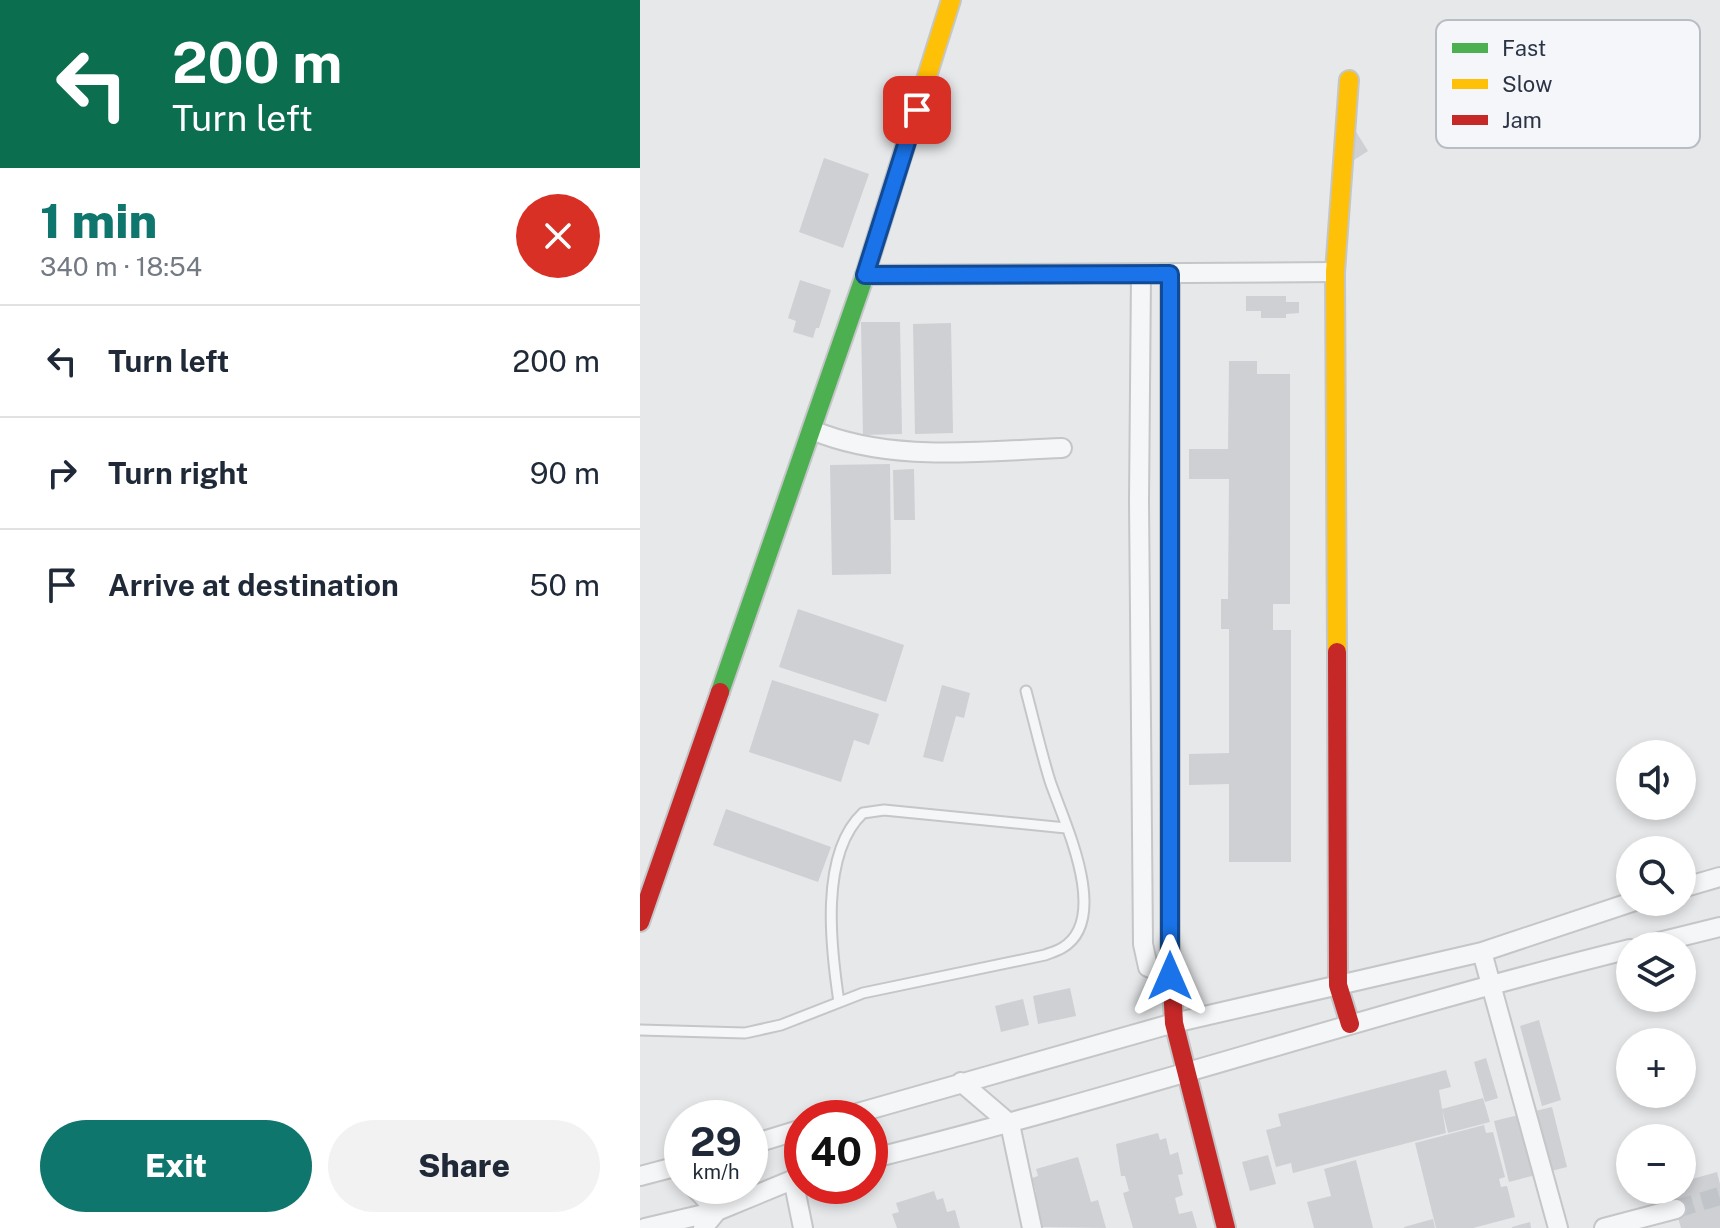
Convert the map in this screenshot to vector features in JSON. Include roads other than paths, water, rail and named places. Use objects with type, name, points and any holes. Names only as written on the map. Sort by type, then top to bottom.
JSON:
[{"type":"street","points":[[640,922],[865,275],[951,0]]},
{"type":"street","points":[[1349,80],[1335,272],[1338,985],[1350,1024]]},
{"type":"street","points":[[865,275],[1335,272]]},
{"type":"street","points":[[1170,274],[1170,976],[1174,1023],[1185,1074],[1226,1228]]},
{"type":"street","points":[[1141,275],[1139,501],[1144,953],[1148,967],[1170,976]]},
{"type":"street","points":[[1140,423],[1169,419]]},
{"type":"street","points":[[812,430],[839,441],[887,451],[1062,448]]},
{"type":"street","points":[[1139,501],[1169,500]]},
{"type":"street","points":[[1141,736],[1169,735]]},
{"type":"street","points":[[1142,809],[1171,807]]},
{"type":"street","points":[[1696,884],[1720,877]]},
{"type":"street","points":[[888,1104],[1174,1023],[1482,952],[1616,907]]},
{"type":"street","points":[[1696,933],[1720,927]]},
{"type":"street","points":[[1482,952],[1558,1228]]},
{"type":"street","points":[[888,1154],[1010,1124],[1490,983],[1616,952]]},
{"type":"street","points":[[961,1082],[1010,1124],[1032,1228]]},
{"type":"street","points":[[640,1176],[664,1172]]},
{"type":"street","points":[[645,1228],[717,1211],[784,1183]]},
{"type":"street","points":[[710,1204],[717,1211]]},
{"type":"street","points":[[800,1204],[803,1228]]},
{"type":"street","points":[[1604,1228],[1676,1209]]},
{"type":"street","points":[[703,1228],[717,1211]]},
{"type":"lane","points":[[640,1030],[745,1033],[781,1025],[839,1002],[898,985],[1045,955],[1064,948],[1075,935],[1082,917],[1083,879],[1047,769],[1026,691]]},
{"type":"lane","points":[[839,1002],[831,937],[832,885],[849,831],[863,813],[884,810],[1066,828]]},
{"type":"tunnel","points":[[1676,1209],[1720,1196]]}]
